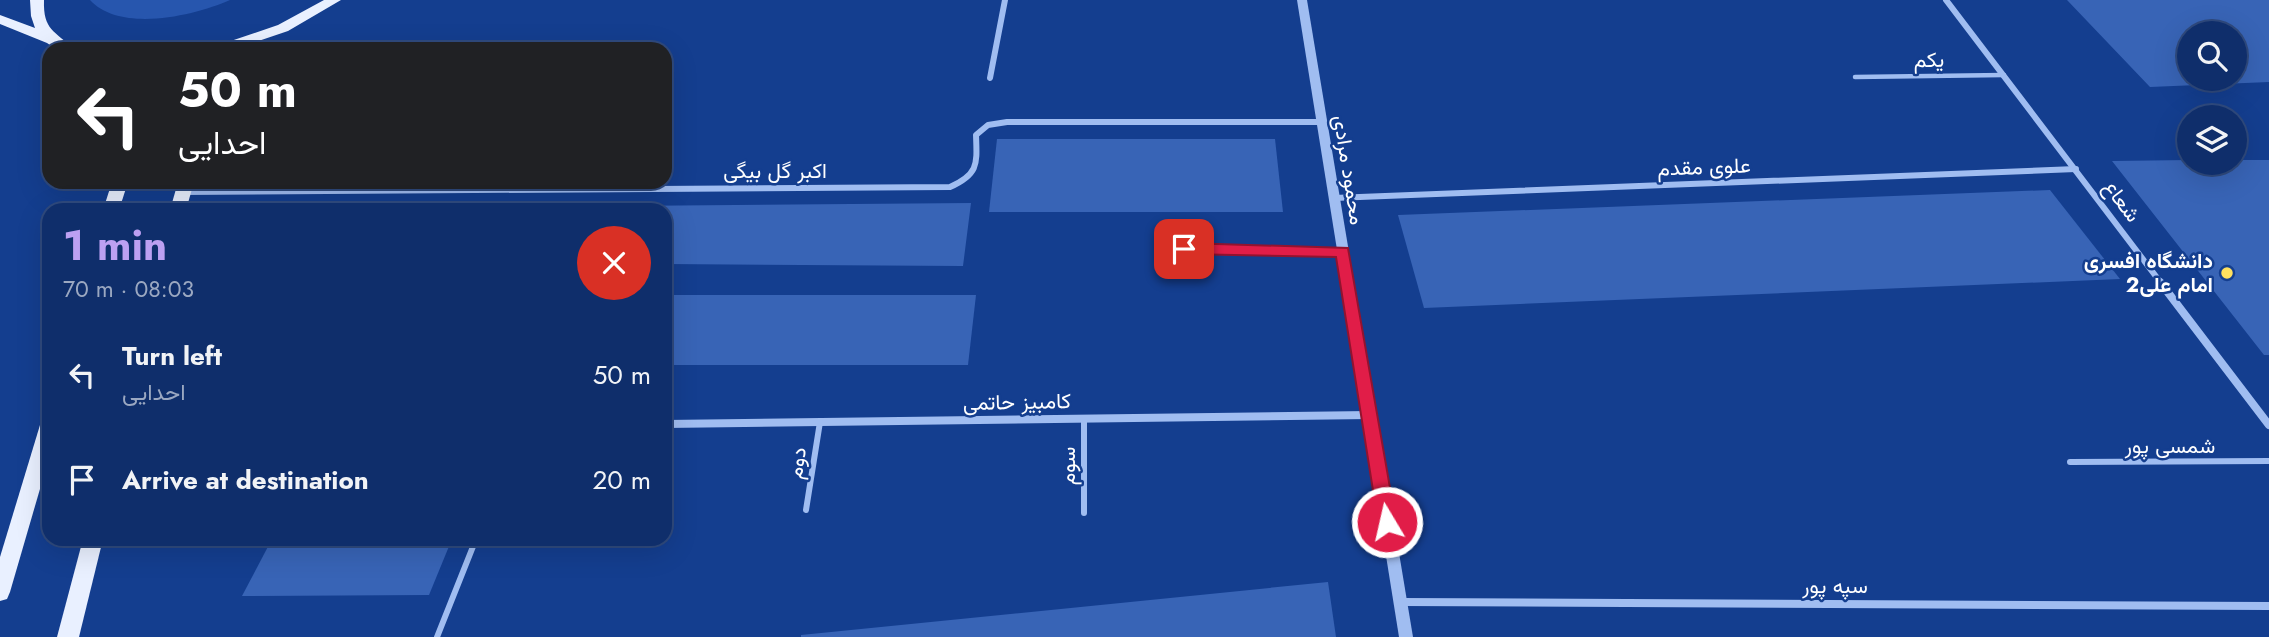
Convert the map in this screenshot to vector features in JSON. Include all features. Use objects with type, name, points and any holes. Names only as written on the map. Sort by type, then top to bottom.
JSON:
[{"type":"main road","points":[[37,0],[36,14],[40,27],[50,39]]},
{"type":"main road","points":[[244,42],[283,28],[334,0]]},
{"type":"main road","points":[[0,19],[55,42]]},
{"type":"main road","points":[[0,592],[42,449]]},
{"type":"main road","points":[[68,637],[91,546]]},
{"type":"street","points":[[990,78],[1004,0]]},
{"type":"street","name":"محمود مرادی","points":[[1302,0],[1406,637]]},
{"type":"street","name":"شعاع","points":[[1947,0],[2269,425]]},
{"type":"street","name":"اکبر گل بیگی","points":[[672,187],[950,187],[969,180],[976,170],[976,135],[988,125],[1007,122],[1321,122]]},
{"type":"street","name":"علوی مقدم","points":[[1334,198],[2076,169]]},
{"type":"street","name":"کامبیز حاتمی","points":[[672,424],[1370,415]]},
{"type":"street","name":"سپه پور","points":[[1400,602],[2269,606]]},
{"type":"lane","name":"یکم","points":[[1855,77],[2004,75]]},
{"type":"lane","points":[[1184,249],[1343,251]]},
{"type":"lane","name":"سوم","points":[[1084,419],[1084,513]]},
{"type":"lane","name":"دوم","points":[[806,510],[820,422]]},
{"type":"lane","name":"شمسی پور","points":[[2070,463],[2269,461]]},
{"type":"lane","points":[[437,637],[472,546]]},
{"type":"shaded area","points":[[90,0],[230,0],[178,16],[138,19],[103,10]]},
{"type":"building","points":[[2067,0],[2269,0],[2269,82],[2247,83],[2247,21],[2177,21],[2177,86],[2150,87]]},
{"type":"building","points":[[997,139],[1275,139],[1283,212],[989,212]]},
{"type":"building","points":[[2177,160],[2177,175],[2247,175],[2247,160],[2269,160],[2269,355],[2264,355],[2112,161]]},
{"type":"building","points":[[2050,190],[2120,279],[1424,308],[1398,215]]},
{"type":"building","points":[[971,203],[963,266],[672,264],[672,206]]},
{"type":"building","points":[[672,295],[976,295],[968,365],[672,365]]},
{"type":"building","points":[[268,546],[449,546],[429,595],[242,596]]},
{"type":"building","points":[[1328,582],[1336,637],[801,637],[801,635]]},
{"type":"place","name":"دانشگاه افسری امام علی2","points":[[2227,273]]},
{"type":"route","points":[[1184,249],[1343,251],[1387,522]]}]
